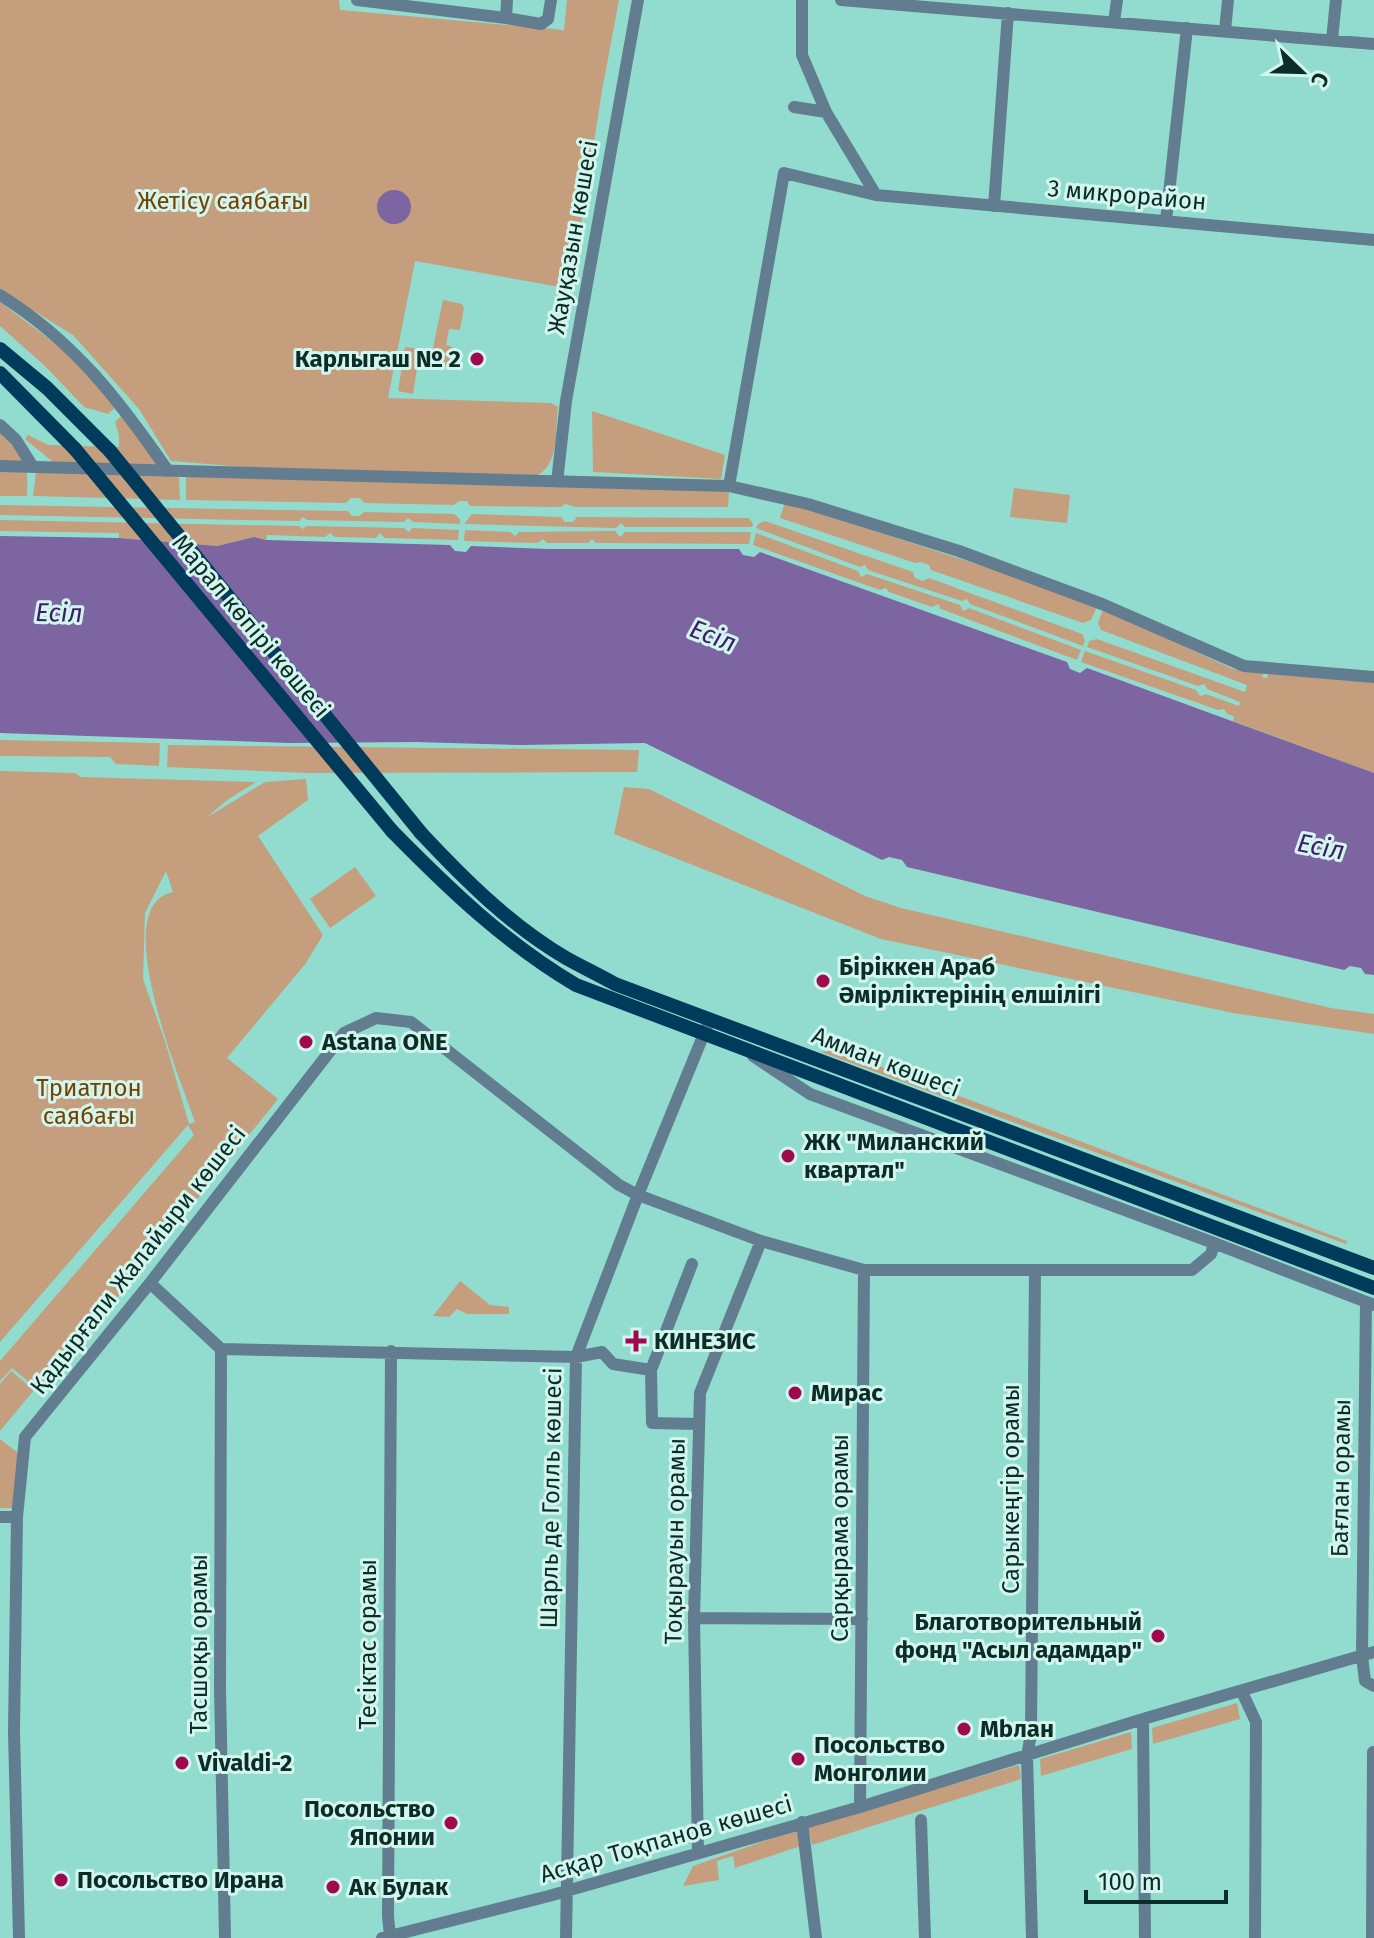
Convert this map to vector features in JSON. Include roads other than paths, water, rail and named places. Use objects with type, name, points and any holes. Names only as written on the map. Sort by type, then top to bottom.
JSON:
[{"type":"main road","name":"Марал көпірі көшесі","points":[[0,349],[47,388],[110,451],[421,833]]},
{"type":"main road","name":"Марал көпірі көшесі","points":[[0,373],[75,449],[392,831]]},
{"type":"main road","name":"Амман көшесі","points":[[392,831],[473,912],[537,962],[576,985],[1374,1288]]},
{"type":"main road","name":"Амман көшесі","points":[[421,833],[482,895],[564,957],[615,984],[1374,1268]]},
{"type":"street","points":[[357,0],[541,24],[548,19],[551,0]]},
{"type":"street","points":[[506,18],[507,0]]},
{"type":"street","name":"Жауқазын көшесі","points":[[557,482],[566,401],[638,0]]},
{"type":"street","points":[[802,0],[802,55],[826,112],[876,195]]},
{"type":"street","points":[[841,0],[1374,44]]},
{"type":"street","points":[[1114,22],[1117,0]]},
{"type":"street","points":[[1225,31],[1228,0]]},
{"type":"street","points":[[1332,40],[1336,0]]},
{"type":"street","points":[[994,206],[1008,13]]},
{"type":"street","points":[[1166,221],[1187,28]]},
{"type":"street","points":[[794,107],[826,112]]},
{"type":"street","name":"3 микрорайон","points":[[729,486],[784,173],[876,195],[1374,240]]},
{"type":"street","points":[[0,295],[47,328],[81,359],[124,406],[168,471]]},
{"type":"street","points":[[0,425],[16,440],[33,467]]},
{"type":"street","points":[[0,466],[729,486],[808,504],[959,551],[1102,604],[1244,666],[1374,677]]},
{"type":"street","name":"Қадырғали Жалайыри көшесі","points":[[19,1938],[14,1731],[17,1517],[25,1437],[150,1283],[344,1033],[376,1018],[411,1022],[619,1185],[761,1241],[864,1270],[1192,1270],[1211,1254],[1214,1243]]},
{"type":"street","name":"Шарль де Голль көшесі","points":[[566,1938],[576,1357],[710,1019]]},
{"type":"street","name":"Амман көшесі","points":[[744,1049],[810,1094],[1370,1303]]},
{"type":"street","name":"Тоқырауын орамы","points":[[698,1853],[694,1618],[700,1393],[761,1241]]},
{"type":"street","points":[[692,1264],[651,1370],[652,1423],[699,1424]]},
{"type":"street","name":"Сарқырама орамы","points":[[860,1807],[864,1270]]},
{"type":"street","name":"Сарыкеңгір орамы","points":[[1032,1938],[1027,1756],[1031,1734],[1035,1271]]},
{"type":"street","points":[[150,1283],[221,1349],[576,1357],[602,1352],[613,1364],[651,1370]]},
{"type":"street","name":"Бағлан орамы","points":[[1368,1654],[1370,1303]]},
{"type":"street","name":"Тасшоқы орамы","points":[[221,1349],[220,1687],[225,1938]]},
{"type":"street","name":"Тесіктас орамы","points":[[386,1937],[391,1351]]},
{"type":"street","points":[[0,1517],[17,1517]]},
{"type":"street","points":[[694,1618],[862,1619]]},
{"type":"street","points":[[1368,1654],[1365,1681],[1374,1686]]},
{"type":"street","name":"Асқар Тоқпанов көшесі","points":[[386,1937],[860,1807],[1143,1719],[1368,1654]]},
{"type":"street","points":[[1242,1692],[1256,1722],[1255,1938]]},
{"type":"street","points":[[1143,1719],[1145,1938]]},
{"type":"street","points":[[0,1731],[14,1731]]},
{"type":"street","points":[[1372,1938],[1373,1752]]},
{"type":"street","points":[[921,1820],[925,1938]]},
{"type":"street","points":[[802,1822],[816,1938]]},
{"type":"water","points":[[394,190],[406,195],[411,207],[406,219],[394,224],[382,219],[377,207],[382,195]]},
{"type":"water","name":"Есіл","points":[[0,536],[119,538],[217,546],[254,537],[266,540],[450,545],[455,551],[466,552],[471,546],[739,549],[743,555],[754,557],[760,552],[1067,662],[1070,669],[1080,673],[1087,668],[1374,773],[1374,975],[1365,974],[1361,968],[1350,966],[1344,970],[907,867],[902,860],[889,857],[882,860],[645,743],[289,743],[0,733]]},
{"type":"place","name":"Карлыгаш № 2","points":[[477,359]]},
{"type":"place","name":"Біріккен Араб Әмірліктерінің елшілігі","points":[[823,981]]},
{"type":"place","name":"Astana ONE","points":[[306,1042]]},
{"type":"place","name":"ЖК \"Миланский квартал\"","points":[[788,1156]]},
{"type":"place","name":"КИНЕЗИС","points":[[636,1341]]},
{"type":"place","name":"Мирас","points":[[795,1393]]},
{"type":"place","name":"Благотворительный фонд \"Асыл адамдар\"","points":[[1158,1636]]},
{"type":"place","name":"Мbлан","points":[[964,1729]]},
{"type":"place","name":"Посольство Монголии","points":[[798,1759]]},
{"type":"place","name":"Vivaldi-2","points":[[182,1763]]},
{"type":"place","name":"Посольство Японии","points":[[451,1823]]},
{"type":"place","name":"Посольство Ирана","points":[[61,1880]]},
{"type":"place","name":"Ак Булак","points":[[333,1887]]},
{"type":"park label","name":"Жетісу саябағы","points":[[223,201]]},
{"type":"park label","name":"Триатлон саябағы","points":[[89,1102]]}]
